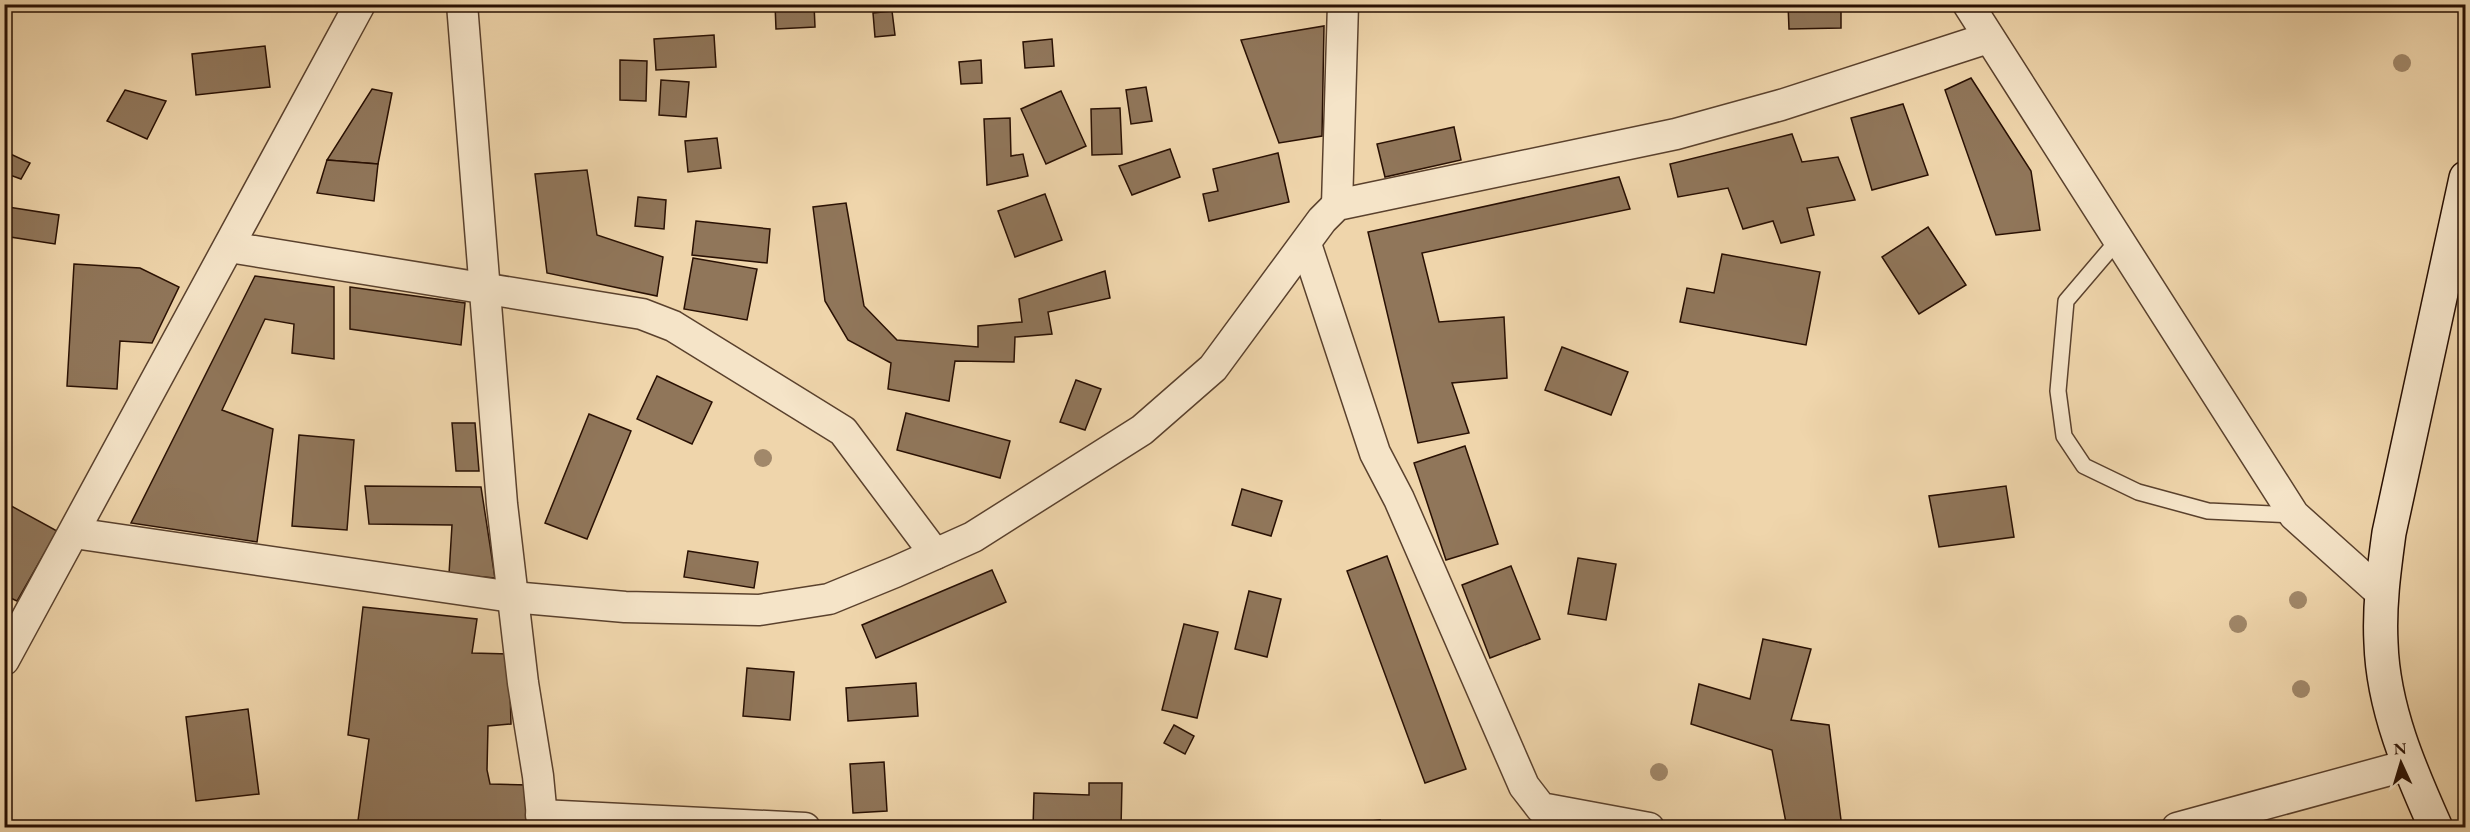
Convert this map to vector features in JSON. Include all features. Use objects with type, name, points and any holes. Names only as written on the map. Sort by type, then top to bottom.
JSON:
[{"type":"street","points":[[4,660],[360,4]]},
{"type":"street","points":[[462,4],[486,289],[492,395],[512,597],[538,776],[542,821],[805,828]]},
{"type":"street","points":[[1337,205],[1343,4]]},
{"type":"street","points":[[1968,4],[2294,515],[2381,593]]},
{"type":"street","points":[[74,533],[512,597],[625,607],[759,610],[829,599],[973,537],[1142,430],[1213,369],[1322,220],[1337,205],[1676,134],[1781,105],[1988,38]]},
{"type":"street","points":[[2436,828],[2408,765],[2388,696],[2381,645],[2381,593],[2389,533],[2466,178]]},
{"type":"street","points":[[1306,244],[1375,453],[1399,499],[1524,786],[1541,808],[1649,828]]},
{"type":"street","points":[[229,247],[642,314],[673,326],[843,431],[935,554]]},
{"type":"street","points":[[2177,828],[2408,765]]},
{"type":"lane","points":[[2118,240],[2066,301],[2058,391],[2064,436],[2084,466],[2138,492],[2208,511],[2294,515]]},
{"type":"building","points":[[775,4],[814,4],[815,27],[776,29]]},
{"type":"building","points":[[1074,4],[1104,4],[1105,9],[1075,11]]},
{"type":"building","points":[[1788,4],[1841,4],[1841,28],[1789,29]]},
{"type":"building","points":[[892,11],[895,35],[875,37],[873,13]]},
{"type":"building","points":[[1324,26],[1322,136],[1279,143],[1241,40]]},
{"type":"building","points":[[714,35],[716,67],[656,70],[654,39]]},
{"type":"building","points":[[1052,39],[1054,66],[1025,68],[1023,42]]},
{"type":"building","points":[[265,46],[270,87],[196,95],[192,54]]},
{"type":"building","points":[[620,60],[647,61],[646,101],[620,100]]},
{"type":"building","points":[[981,60],[982,83],[961,84],[959,62]]},
{"type":"building","points":[[1971,78],[2031,171],[2040,230],[1996,235],[1945,90]]},
{"type":"building","points":[[661,80],[689,82],[686,117],[659,115]]},
{"type":"building","points":[[1146,87],[1152,121],[1131,124],[1126,90]]},
{"type":"building","points":[[372,89],[392,93],[378,164],[327,160]]},
{"type":"building","points":[[125,90],[166,101],[147,139],[107,121]]},
{"type":"building","points":[[1061,91],[1086,146],[1046,164],[1021,109]]},
{"type":"building","points":[[1903,104],[1928,175],[1872,190],[1851,118]]},
{"type":"building","points":[[1120,108],[1122,154],[1092,155],[1091,109]]},
{"type":"building","points":[[1010,118],[1011,156],[1023,154],[1028,176],[987,185],[984,119]]},
{"type":"building","points":[[1454,127],[1461,160],[1385,177],[1377,144]]},
{"type":"building","points":[[1792,134],[1802,162],[1838,157],[1855,200],[1807,208],[1814,235],[1781,243],[1773,221],[1743,229],[1728,188],[1678,197],[1670,164]]},
{"type":"building","points":[[717,138],[721,168],[688,172],[685,141]]},
{"type":"building","points":[[1170,149],[1180,177],[1132,195],[1119,166]]},
{"type":"building","points":[[4,151],[30,163],[21,179],[7,174]]},
{"type":"building","points":[[1278,153],[1289,202],[1209,221],[1203,194],[1218,191],[1213,169]]},
{"type":"building","points":[[327,160],[378,164],[374,201],[317,193]]},
{"type":"building","points":[[587,170],[597,235],[663,257],[657,296],[547,273],[535,174]]},
{"type":"building","points":[[1619,177],[1630,209],[1422,253],[1439,322],[1504,317],[1507,378],[1452,383],[1469,433],[1418,443],[1368,232]]},
{"type":"building","points":[[1045,194],[1062,240],[1015,257],[998,211]]},
{"type":"building","points":[[638,197],[666,200],[664,229],[635,226]]},
{"type":"building","points":[[846,203],[864,306],[897,340],[978,347],[978,326],[1022,322],[1019,299],[1105,271],[1110,298],[1048,312],[1052,334],[1015,337],[1014,362],[955,361],[949,401],[888,389],[891,363],[848,340],[825,301],[813,207]]},
{"type":"building","points":[[8,207],[59,215],[55,244],[4,236]]},
{"type":"building","points":[[696,221],[770,229],[767,263],[692,255]]},
{"type":"building","points":[[1928,227],[1966,285],[1919,314],[1882,257]]},
{"type":"building","points":[[1722,254],[1820,272],[1806,345],[1680,322],[1687,288],[1714,293]]},
{"type":"building","points":[[693,258],[757,269],[747,320],[684,309]]},
{"type":"building","points":[[74,264],[140,268],[179,287],[152,343],[120,341],[117,389],[67,386]]},
{"type":"building","points":[[255,276],[334,287],[334,359],[292,353],[294,324],[265,319],[222,410],[273,429],[257,542],[131,523]]},
{"type":"building","points":[[350,287],[465,303],[461,345],[350,329]]},
{"type":"building","points":[[1562,347],[1628,372],[1611,415],[1545,390]]},
{"type":"building","points":[[657,376],[712,402],[692,444],[637,419]]},
{"type":"building","points":[[1076,380],[1101,389],[1085,430],[1060,422]]},
{"type":"building","points":[[906,413],[1010,441],[1000,478],[897,450]]},
{"type":"building","points":[[589,414],[631,431],[587,539],[545,523]]},
{"type":"building","points":[[452,423],[475,423],[479,471],[456,471]]},
{"type":"building","points":[[299,435],[354,440],[347,530],[292,526]]},
{"type":"building","points":[[1465,446],[1498,544],[1446,560],[1414,463]]},
{"type":"building","points":[[365,486],[481,487],[495,578],[449,574],[452,525],[369,524]]},
{"type":"building","points":[[2006,486],[2014,537],[1939,547],[1929,496]]},
{"type":"building","points":[[1242,489],[1282,501],[1271,536],[1232,525]]},
{"type":"building","points":[[4,502],[57,531],[17,601],[4,595]]},
{"type":"building","points":[[688,551],[758,562],[754,588],[684,577]]},
{"type":"building","points":[[1387,556],[1466,769],[1425,783],[1347,571]]},
{"type":"building","points":[[1578,558],[1616,564],[1606,620],[1568,614]]},
{"type":"building","points":[[1511,566],[1540,639],[1490,658],[1462,585]]},
{"type":"building","points":[[992,570],[1006,602],[876,658],[862,625]]},
{"type":"building","points":[[1249,591],[1281,599],[1267,657],[1235,649]]},
{"type":"building","points":[[363,607],[477,619],[472,653],[509,654],[511,724],[488,726],[487,770],[490,784],[528,785],[529,828],[357,828],[369,739],[348,735]]},
{"type":"building","points":[[1184,624],[1218,632],[1197,718],[1162,710]]},
{"type":"building","points":[[1763,639],[1811,649],[1791,720],[1829,725],[1842,828],[1787,828],[1772,750],[1691,724],[1699,684],[1750,699]]},
{"type":"building","points":[[747,668],[794,672],[790,720],[743,716]]},
{"type":"building","points":[[916,683],[918,716],[848,721],[846,688]]},
{"type":"building","points":[[248,709],[259,794],[196,801],[186,717]]},
{"type":"building","points":[[1174,725],[1194,736],[1185,754],[1164,743]]},
{"type":"building","points":[[884,762],[887,811],[853,813],[850,764]]},
{"type":"building","points":[[1089,783],[1122,783],[1121,828],[1033,828],[1034,793],[1089,795]]},
{"type":"building","points":[[1380,820],[1380,828],[1297,828]]}]
